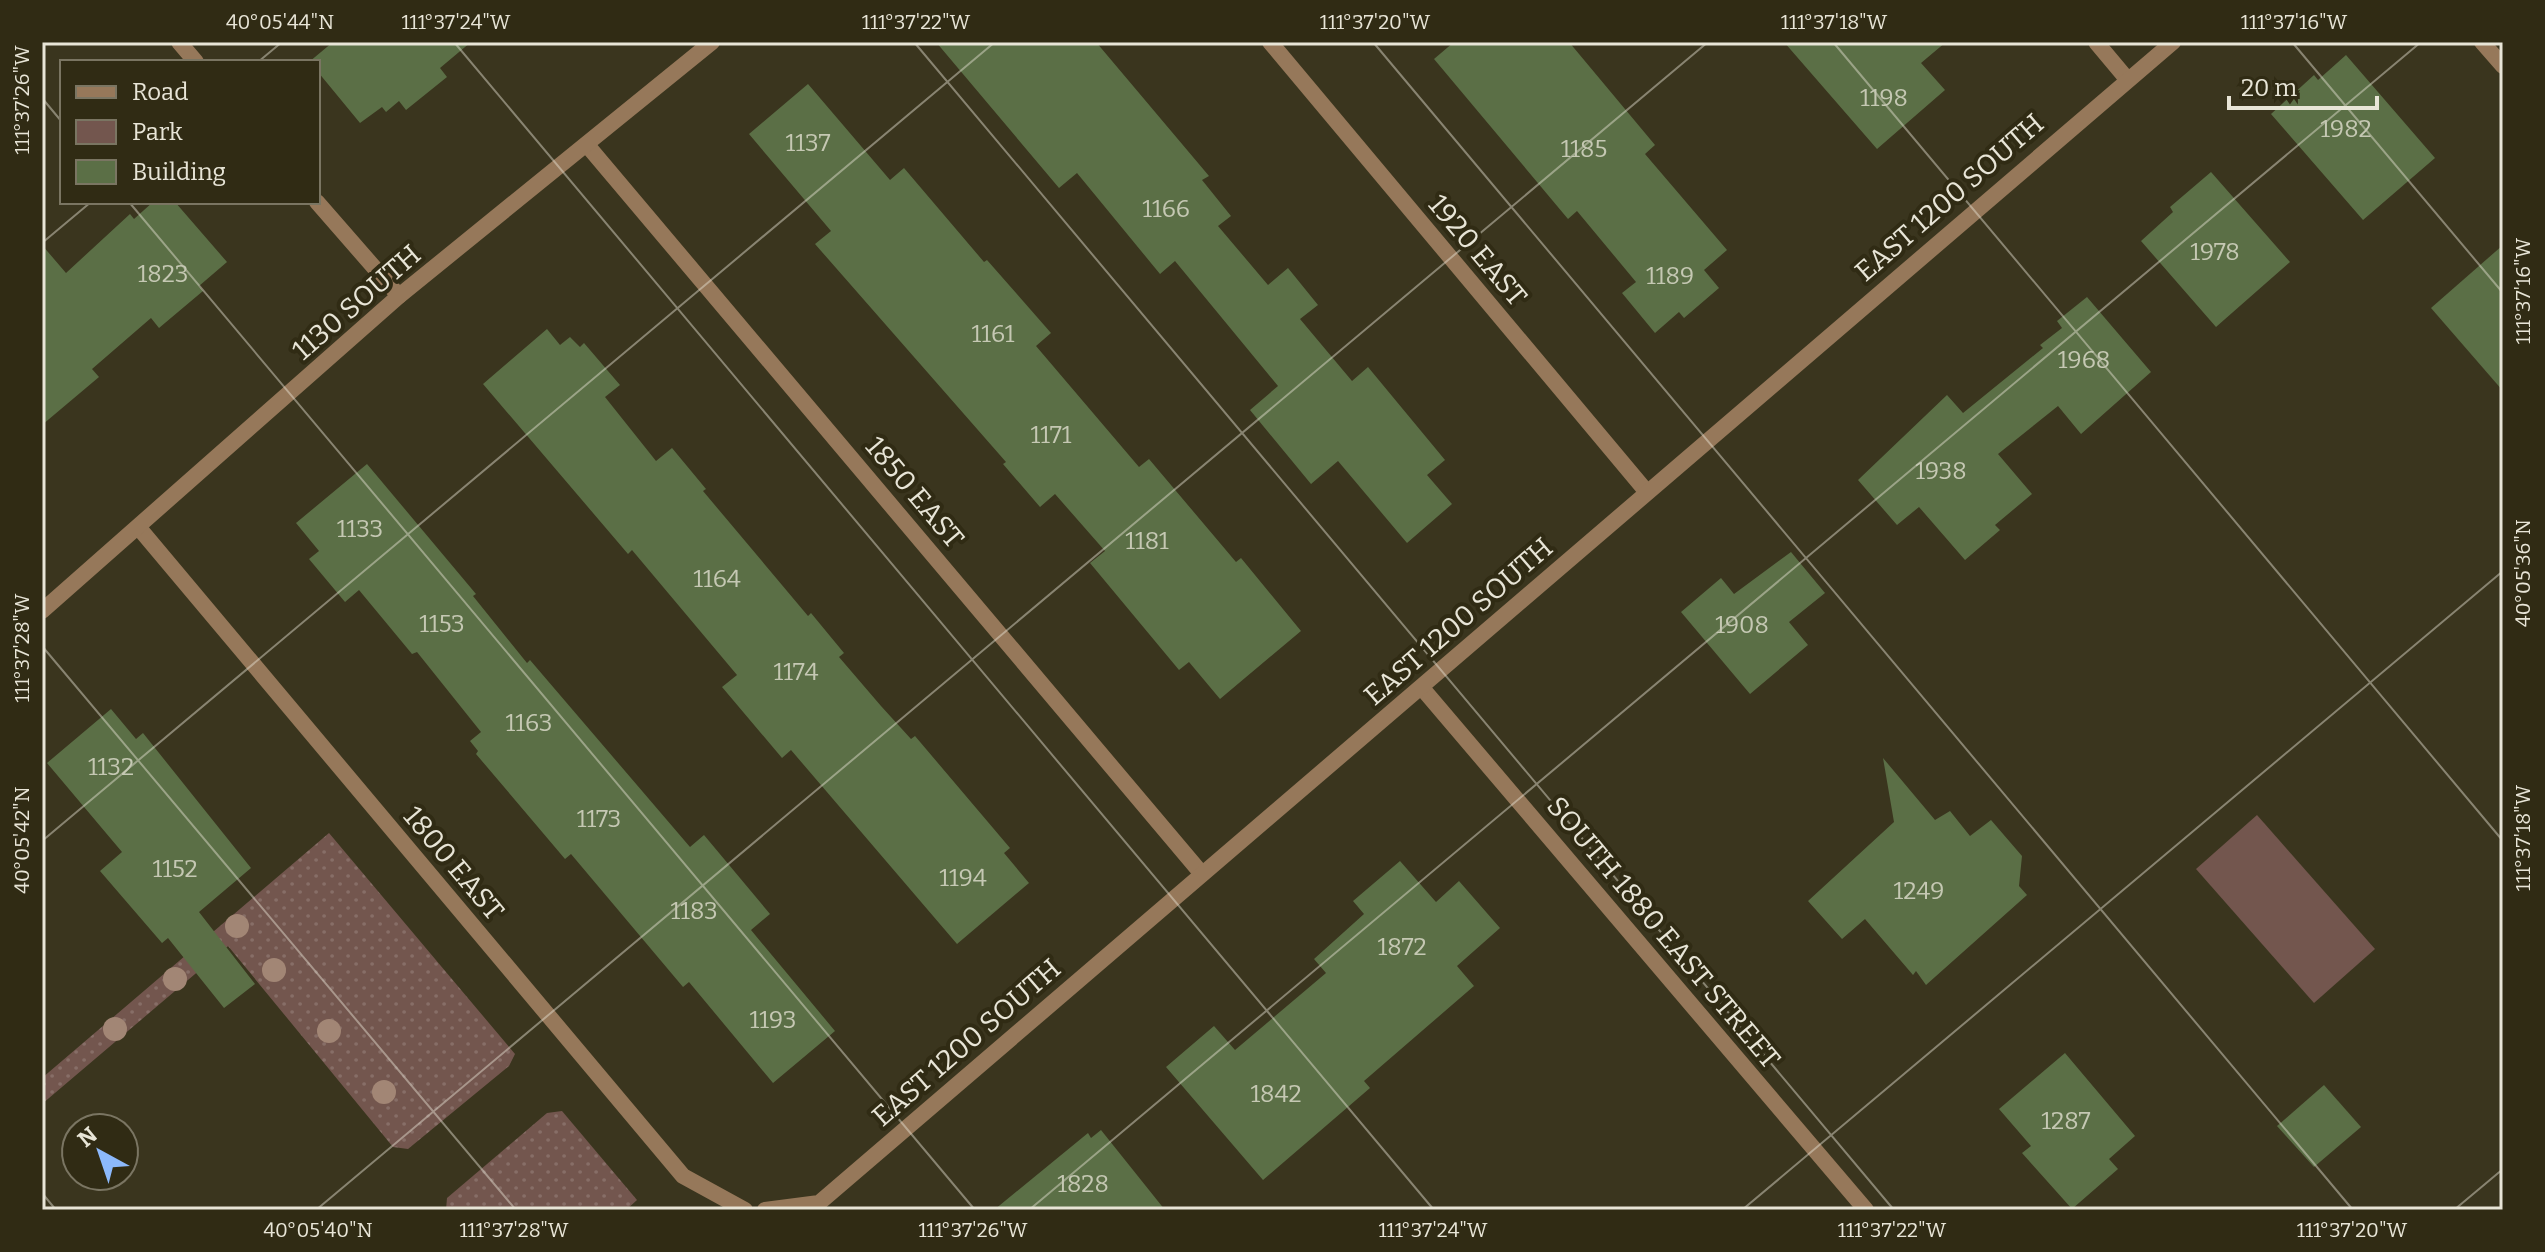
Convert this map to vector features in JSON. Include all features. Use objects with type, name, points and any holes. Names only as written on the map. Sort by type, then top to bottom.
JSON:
[{"type":"street","points":[[179,42],[194,60]]},
{"type":"street","name":"1130 SOUTH","points":[[42,611],[399,296],[712,42]]},
{"type":"street","name":"1920 EAST","points":[[1270,42],[1646,491]]},
{"type":"street","points":[[2096,42],[2127,79]]},
{"type":"street","name":"EAST 1200 SOUTH","points":[[765,1210],[819,1203],[2173,42]]},
{"type":"street","points":[[2482,42],[2503,66]]},
{"type":"street","name":"1850 EAST","points":[[587,145],[1202,874]]},
{"type":"street","points":[[319,204],[399,296]]},
{"type":"street","name":"1800 EAST","points":[[139,528],[683,1176],[745,1210]]},
{"type":"street","name":"SOUTH 1880 EAST STREET","points":[[1422,688],[1866,1210]]},
{"type":"green space","points":[[2257,815],[2375,949],[2314,1003],[2196,869]]},
{"type":"green space","points":[[329,833],[515,1054],[509,1066],[408,1149],[393,1147],[228,946],[42,1104],[42,1078]]},
{"type":"green space","points":[[562,1111],[637,1200],[626,1210],[446,1210],[447,1198],[547,1113]]},
{"type":"building","points":[[333,42],[471,42],[440,68],[447,77],[406,110],[399,101],[386,112],[382,107],[360,123],[320,74],[320,60],[311,60]]},
{"type":"building","points":[[936,42],[1096,42],[1209,176],[1202,180],[1231,216],[1218,226],[1268,285],[1288,268],[1318,305],[1300,319],[1352,381],[1368,367],[1445,460],[1427,475],[1452,504],[1407,543],[1338,461],[1311,484],[1250,410],[1278,386],[1175,261],[1160,274],[1077,173],[1059,188]]},
{"type":"building","points":[[1454,42],[1569,42],[1655,145],[1645,154],[1727,250],[1704,270],[1719,288],[1684,318],[1679,312],[1655,333],[1622,293],[1636,282],[1577,211],[1568,219],[1434,59]]},
{"type":"building","points":[[1784,42],[1946,42],[1921,63],[1945,90],[1877,149]]},
{"type":"building","points":[[2346,55],[2435,158],[2363,220],[2271,114],[2314,75],[2318,80]]},
{"type":"building","points":[[808,84],[890,180],[904,168],[984,262],[987,260],[1051,333],[1036,346],[1139,467],[1149,459],[1236,562],[1241,558],[1301,631],[1220,699],[1189,662],[1179,670],[1090,563],[1105,551],[1055,494],[1040,507],[1003,464],[1006,462],[815,244],[831,231],[749,134]]},
{"type":"building","points":[[2211,172],[2290,262],[2216,327],[2141,241],[2173,212],[2170,207]]},
{"type":"building","points":[[151,204],[177,204],[227,262],[199,286],[203,291],[159,328],[151,318],[92,369],[99,377],[42,425],[42,245],[66,273],[130,214],[134,219]]},
{"type":"building","points":[[2503,245],[2503,391],[2431,308]]},
{"type":"building","points":[[2087,297],[2151,372],[2081,434],[2058,406],[1998,454],[2032,494],[1995,525],[2000,530],[1965,560],[1919,507],[1897,525],[1858,480],[1947,395],[1963,413],[2043,348],[2040,345],[2062,328],[2057,321]]},
{"type":"building","points":[[547,329],[560,345],[570,337],[580,347],[584,343],[620,385],[605,397],[656,461],[672,448],[706,489],[703,491],[808,616],[811,613],[844,653],[839,657],[911,739],[915,736],[1010,848],[1004,853],[1029,883],[957,944],[791,750],[782,758],[722,687],[737,675],[632,550],[628,554],[483,384]]},
{"type":"building","points":[[367,464],[476,594],[473,596],[527,663],[530,660],[690,847],[704,835],[770,914],[751,930],[835,1031],[773,1083],[689,982],[683,987],[571,854],[565,859],[476,754],[478,751],[470,741],[481,732],[417,652],[412,654],[359,590],[345,602],[309,559],[319,551],[296,523]]},
{"type":"building","points":[[1791,552],[1825,593],[1789,622],[1808,645],[1750,694],[1681,612],[1721,578],[1734,594]]},
{"type":"building","points":[[111,709],[136,739],[143,733],[251,868],[199,912],[255,984],[224,1008],[168,938],[162,943],[100,871],[122,852],[47,763]]},
{"type":"building","points":[[1883,758],[1935,820],[1950,811],[1970,836],[1991,820],[2022,856],[2019,886],[2027,895],[1926,985],[1916,971],[1913,975],[1865,919],[1842,939],[1808,901],[1894,822]]},
{"type":"building","points":[[1400,861],[1436,902],[1459,881],[1500,928],[1457,966],[1474,986],[1364,1081],[1370,1088],[1263,1180],[1166,1067],[1214,1026],[1235,1050],[1326,973],[1314,959],[1364,914],[1353,901]]},
{"type":"building","points":[[2065,1053],[2135,1136],[2109,1159],[2118,1169],[2072,1209],[2022,1153],[2031,1146],[1999,1109]]},
{"type":"building","points":[[2324,1085],[2361,1127],[2314,1167],[2277,1126]]},
{"type":"building","points":[[1101,1130],[1165,1210],[994,1210],[1088,1133],[1091,1138]]}]
